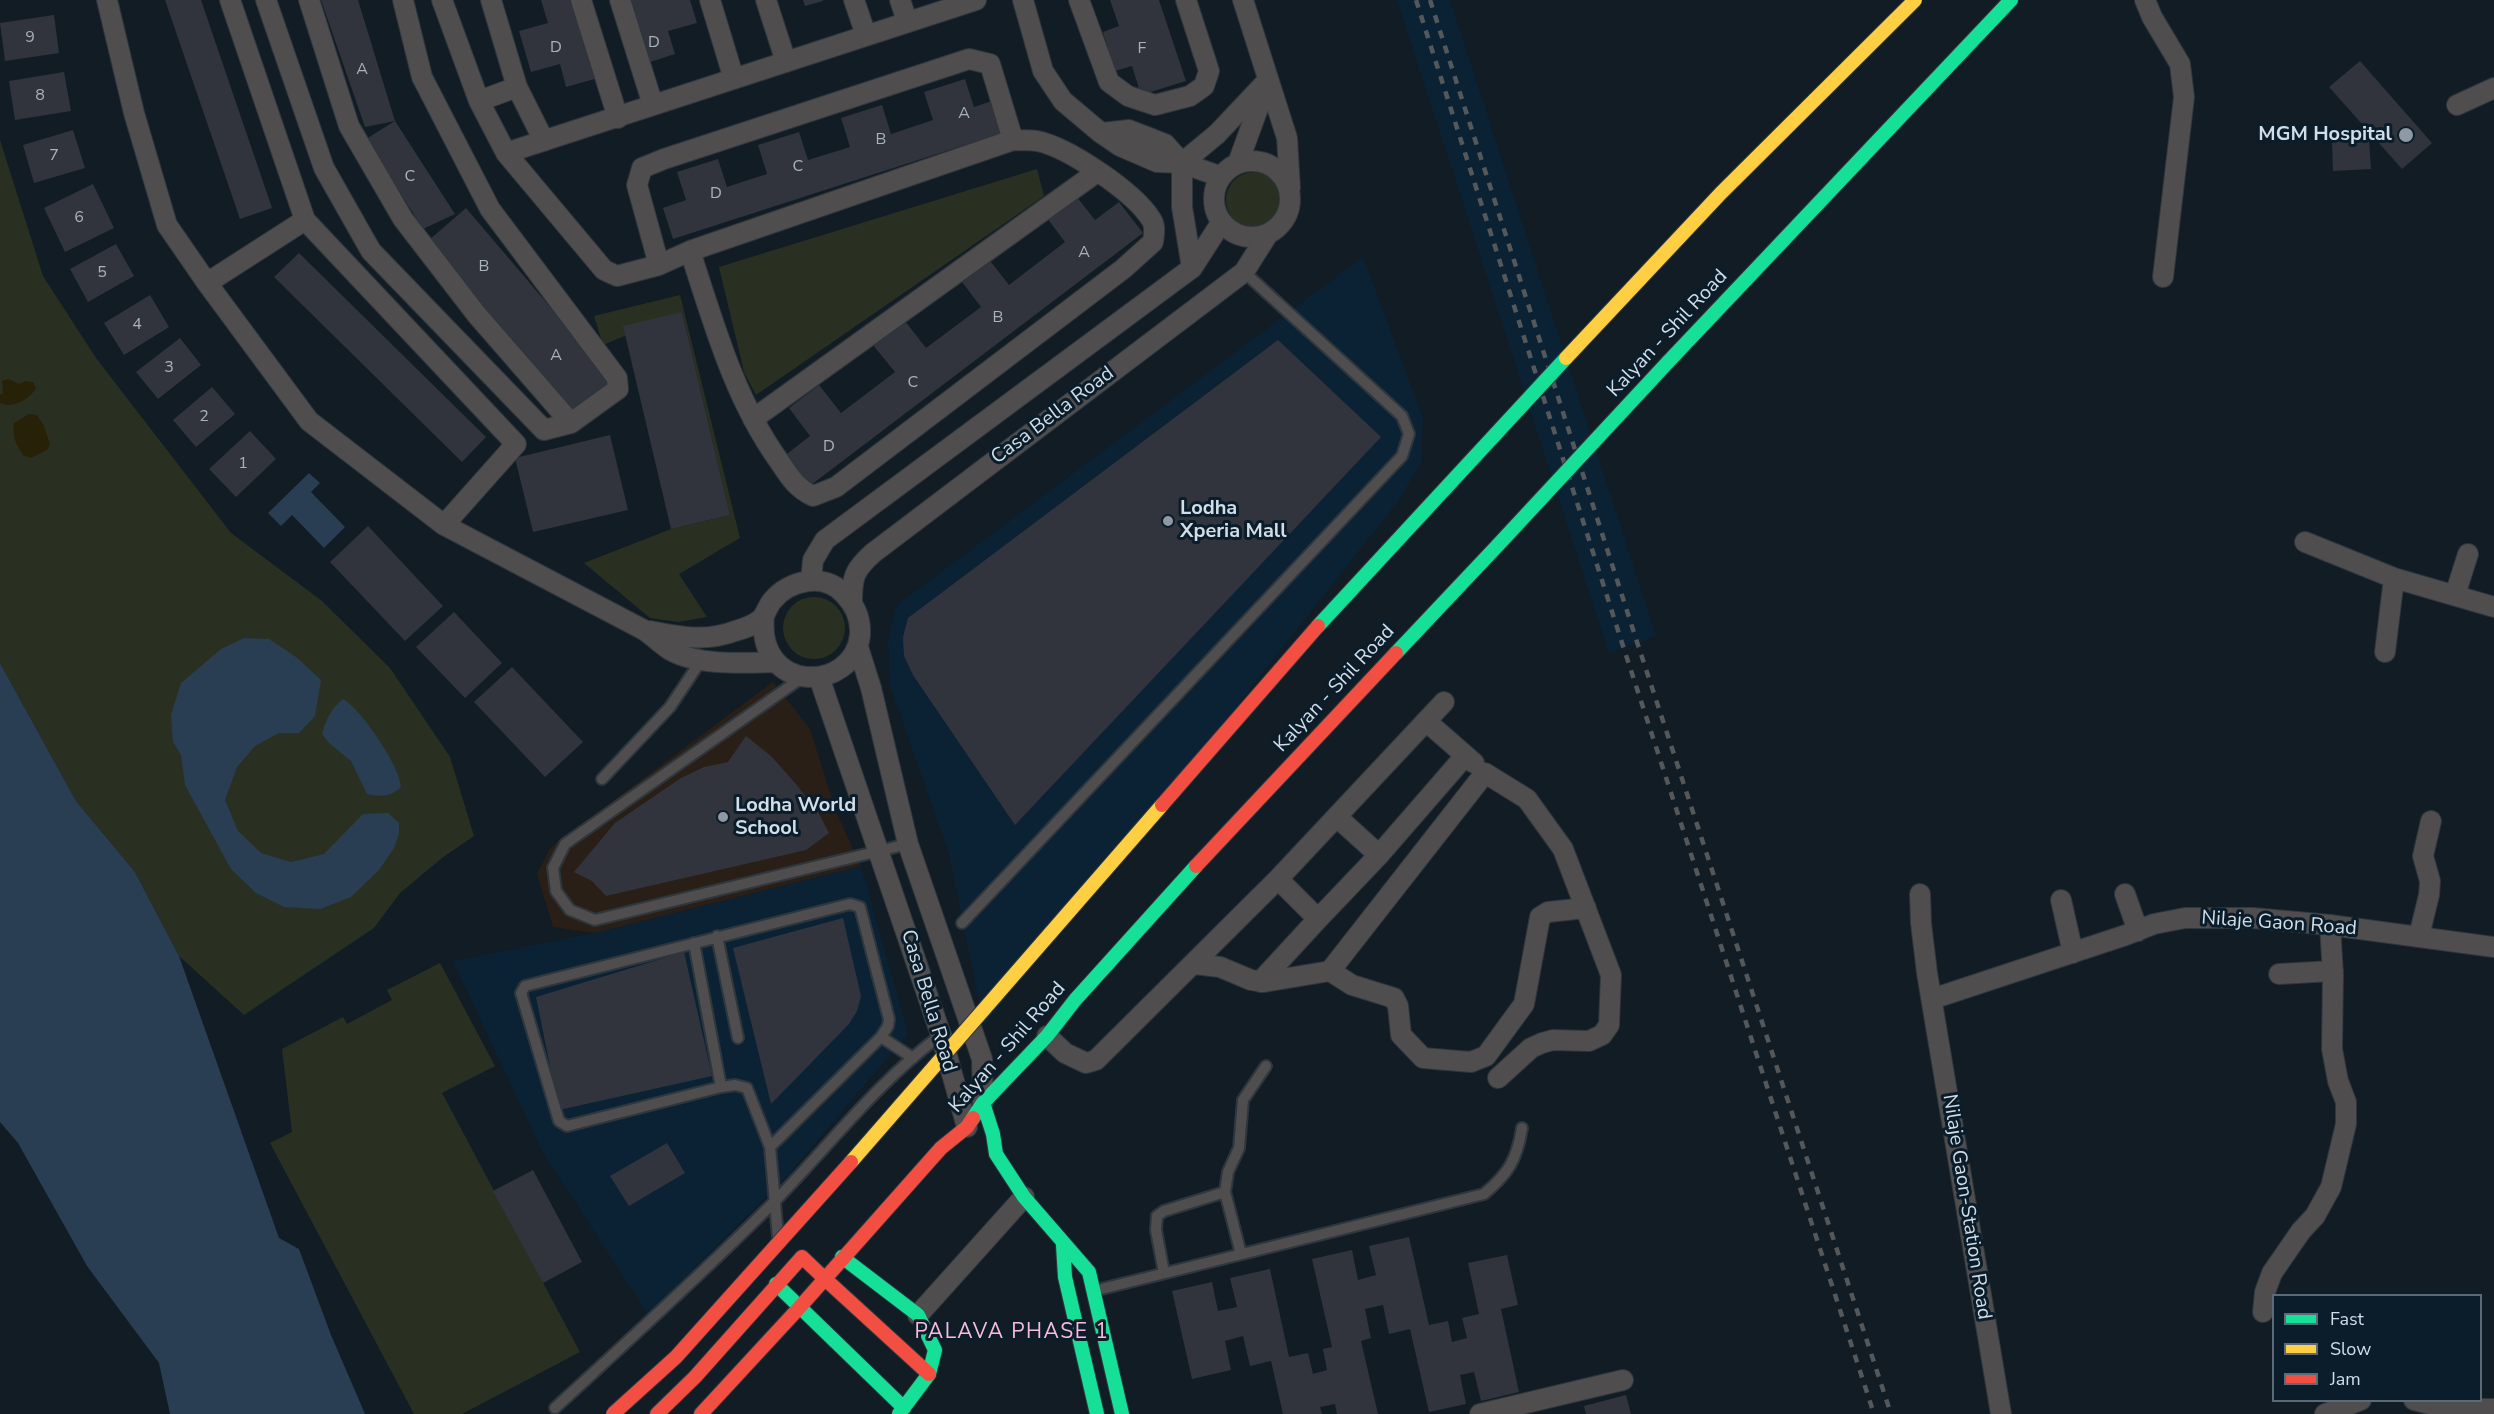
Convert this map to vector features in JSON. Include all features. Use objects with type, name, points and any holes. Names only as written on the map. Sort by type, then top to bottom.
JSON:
[{"type":"main road","points":[[613,1414],[676,1357],[777,1247],[1352,587],[1721,193],[1915,0]]},
{"type":"main road","name":"Kalyan - Shil Road","points":[[701,1414],[941,1148],[969,1132],[983,1103],[1047,1036],[1075,1000],[1252,805],[2011,0]]},
{"type":"main road","name":"Casa Bella Road","points":[[983,1103],[993,1134],[991,1152],[1024,1197]]},
{"type":"main road","points":[[1024,1197],[1063,1245],[1089,1272],[1122,1414]]},
{"type":"main road","points":[[1063,1245],[1065,1277],[1097,1414]]},
{"type":"main road","points":[[657,1414],[700,1371],[802,1257],[929,1374]]},
{"type":"main road","points":[[776,1284],[902,1411],[929,1374],[934,1350],[918,1315],[842,1257]]},
{"type":"street","points":[[107,0],[134,113],[167,225],[309,421],[444,525],[644,630],[671,650],[702,659],[747,663],[775,662]]},
{"type":"street","points":[[230,0],[305,220],[516,444],[444,525]]},
{"type":"street","points":[[266,0],[324,168],[371,251],[544,430],[571,423],[618,389],[617,378],[490,209],[422,77],[403,0]]},
{"type":"street","points":[[309,0],[349,126],[403,219],[477,315],[571,423]]},
{"type":"street","points":[[442,0],[479,101],[506,153],[604,270],[617,276],[659,265],[690,251],[1013,140],[1038,141],[1075,155],[1128,194],[1151,219],[1155,228],[1153,242],[1123,269],[836,487],[813,496],[798,489],[764,440],[753,419],[731,375],[690,251]]},
{"type":"street","points":[[491,0],[517,87],[544,141]]},
{"type":"street","points":[[581,0],[618,118]]},
{"type":"street","points":[[620,0],[653,105]]},
{"type":"street","points":[[710,0],[734,79]]},
{"type":"street","points":[[766,0],[786,62]]},
{"type":"street","points":[[854,0],[866,35]]},
{"type":"street","points":[[900,0],[907,21]]},
{"type":"street","points":[[506,153],[786,62],[957,2],[976,0]]},
{"type":"street","points":[[1023,0],[1043,71],[1063,101],[1101,133],[1130,130],[1165,144],[1182,163],[1219,176]]},
{"type":"street","points":[[1079,0],[1109,82],[1128,96],[1155,105],[1190,96],[1204,86],[1209,71],[1186,0]]},
{"type":"street","name":"Casa Bella Road","points":[[983,1103],[982,1059],[908,844],[871,688],[858,647],[859,617],[852,602],[852,583],[858,567],[889,538],[1244,272],[1268,234],[1285,219],[1290,197],[1287,138],[1243,0]]},
{"type":"street","points":[[2145,0],[2151,17],[2180,64],[2184,97],[2163,277]]},
{"type":"street","points":[[659,265],[637,185],[642,168],[664,159],[969,59],[990,64],[1013,140]]},
{"type":"street","points":[[1182,163],[1217,134],[1268,80]]},
{"type":"street","points":[[1238,163],[1268,80]]},
{"type":"street","points":[[479,101],[517,87]]},
{"type":"street","points":[[2457,105],[2494,88]]},
{"type":"street","points":[[1268,234],[1255,238],[1242,237],[1221,223],[1214,206],[1213,196],[1219,176],[1238,163],[1250,160],[1262,162],[1273,167],[1282,175],[1288,185],[1290,197]]},
{"type":"street","points":[[1182,163],[1182,207],[1192,268]]},
{"type":"street","points":[[753,419],[1097,172]]},
{"type":"street","points":[[207,283],[305,220]]},
{"type":"street","name":"Casa Bella Road","points":[[811,580],[813,560],[825,540],[1192,268],[1221,223]]},
{"type":"street","points":[[2305,542],[2394,578],[2494,607]]},
{"type":"street","points":[[2455,596],[2468,554]]},
{"type":"street","points":[[2385,652],[2394,578]]},
{"type":"street","points":[[852,602],[841,590],[826,583],[811,580],[795,583],[781,591],[770,603],[764,616],[762,633],[766,649],[775,662],[788,672],[811,677],[835,672],[848,662],[858,647]]},
{"type":"street","points":[[644,630],[704,639],[734,632],[759,621],[764,616]]},
{"type":"street","name":"Casa Bella Road","points":[[811,677],[880,850],[941,1035],[969,1132]]},
{"type":"street","points":[[1047,1036],[1065,1053],[1086,1063],[1096,1060],[1278,879],[1444,702]]},
{"type":"street","points":[[1426,722],[1485,773],[1527,799],[1563,849],[1611,975],[1609,1025],[1602,1035],[1589,1041],[1553,1040],[1542,1043],[1531,1048],[1498,1078]]},
{"type":"street","points":[[1260,982],[1379,855],[1465,756]]},
{"type":"street","points":[[1195,964],[1220,967],[1260,982],[1294,979],[1330,971],[1485,773]]},
{"type":"street","points":[[1337,817],[1379,855]]},
{"type":"street","points":[[2419,936],[2429,895],[2430,880],[2423,856],[2431,821]]},
{"type":"street","points":[[1278,879],[1318,919]]},
{"type":"street","name":"Nilaje Gaon-Station Road","points":[[1920,894],[1921,924],[1932,999],[2001,1414]]},
{"type":"street","points":[[2125,894],[2138,930]]},
{"type":"street","points":[[2061,900],[2073,953]]},
{"type":"street","points":[[1330,971],[1352,985],[1394,998],[1398,1006],[1401,1035],[1423,1058],[1471,1062],[1486,1056],[1524,1004],[1540,917],[1548,912],[1586,908]]},
{"type":"street","name":"Nilaje Gaon Road","points":[[1932,999],[2154,924],[2185,918],[2253,918],[2330,925],[2494,946]]},
{"type":"street","points":[[2263,1312],[2265,1292],[2272,1273],[2301,1231],[2315,1216],[2331,1187],[2346,1124],[2346,1102],[2338,1081],[2332,1049],[2333,971],[2330,925]]},
{"type":"street","points":[[2279,974],[2333,971]]},
{"type":"street","points":[[918,1315],[1024,1197]]},
{"type":"street","points":[[1480,1414],[1623,1380]]},
{"type":"street","points":[[2325,1414],[2358,1402]]},
{"type":"street","points":[[2418,1402],[2450,1409],[2482,1411]]},
{"type":"lane","points":[[962,923],[1402,456],[1409,434],[1402,416],[1244,272]]},
{"type":"lane","points":[[602,779],[670,707],[702,659]]},
{"type":"lane","points":[[811,677],[565,844],[553,867],[556,891],[570,910],[595,920],[908,844]]},
{"type":"lane","points":[[770,1147],[881,1037],[888,1026],[889,1019],[860,907],[850,904],[525,986],[521,993],[559,1120],[567,1126],[735,1085],[747,1088],[770,1147],[780,1250],[776,1284]]},
{"type":"lane","points":[[717,936],[738,1038]]},
{"type":"lane","points":[[694,943],[722,1088]]},
{"type":"lane","points":[[555,1408],[774,1202],[891,1077],[941,1035]]},
{"type":"lane","points":[[881,1037],[913,1058]]},
{"type":"lane","points":[[1240,1254],[1226,1192],[1228,1172],[1239,1148],[1243,1100],[1266,1066]]},
{"type":"lane","points":[[1070,1298],[1484,1194],[1510,1168],[1519,1148],[1522,1128]]},
{"type":"lane","points":[[1164,1273],[1156,1230],[1157,1216],[1164,1211],[1226,1192]]},
{"type":"lane","points":[[780,1250],[802,1257]]},
{"type":"shaded area","points":[[1397,0],[1450,0],[1656,636],[1609,653]]},
{"type":"shaded area","points":[[1363,257],[1423,418],[1421,463],[1399,500],[984,1026],[949,854],[890,685],[888,638],[897,605]]},
{"type":"shaded area","points":[[309,473],[320,483],[311,492],[345,527],[324,548],[292,515],[281,526],[268,513]]},
{"type":"shaded area","points":[[244,638],[269,639],[296,657],[321,680],[315,716],[299,733],[279,733],[255,746],[237,767],[225,800],[238,831],[261,853],[291,862],[324,854],[363,814],[388,813],[399,823],[399,834],[394,848],[379,870],[351,897],[320,909],[284,907],[256,893],[231,869],[185,785],[181,755],[173,742],[171,715],[181,683],[221,649]]},
{"type":"shaded area","points":[[0,663],[76,801],[135,872],[179,956],[279,1238],[299,1249],[331,1335],[365,1414],[170,1414],[159,1363],[87,1266],[18,1143],[0,1122]]},
{"type":"shaded area","points":[[773,682],[810,729],[836,812],[861,866],[595,933],[553,927],[537,874],[551,847]]},
{"type":"shaded area","points":[[343,699],[360,714],[394,766],[401,787],[393,793],[381,796],[367,794],[351,761],[329,743],[322,734],[330,715]]},
{"type":"shaded area","points":[[861,866],[908,1034],[788,1175],[648,1314],[543,1153],[453,961],[595,933]]},
{"type":"green space","points":[[0,140],[43,276],[96,358],[231,533],[322,601],[390,668],[450,757],[474,836],[442,858],[400,893],[374,928],[244,1015],[179,956],[135,872],[76,801],[0,663]]},
{"type":"green space","points":[[1037,169],[1044,196],[756,395],[744,372],[719,267]]},
{"type":"green space","points":[[1254,172],[1265,174],[1274,180],[1280,189],[1282,200],[1280,211],[1274,220],[1265,226],[1254,228],[1243,226],[1234,220],[1228,211],[1226,200],[1228,189],[1234,180],[1243,174]]},
{"type":"green space","points":[[680,295],[740,538],[679,574],[707,617],[678,622],[650,618],[584,563],[671,529],[730,515],[682,312],[603,345],[594,316]]},
{"type":"green space","points":[[814,597],[831,602],[836,606],[840,611],[845,628],[840,645],[836,650],[831,654],[814,659],[797,654],[792,650],[788,645],[783,628],[788,611],[792,606],[797,602]]},
{"type":"green space","points":[[440,963],[495,1066],[442,1093],[580,1352],[462,1414],[414,1414],[270,1143],[292,1132],[282,1049],[343,1017],[347,1024],[392,1000],[387,990]]},
{"type":"sand","points":[[8,379],[19,384],[25,381],[33,382],[36,388],[20,402],[5,405],[0,403],[0,395],[3,393],[2,381]]},
{"type":"sand","points":[[29,414],[37,415],[44,426],[50,444],[47,450],[31,458],[23,455],[14,436],[14,423]]},
{"type":"building","points":[[165,0],[201,0],[272,208],[240,219]]},
{"type":"building","points":[[321,0],[358,0],[395,121],[365,127]]},
{"type":"building","points":[[541,0],[574,0],[598,78],[566,87],[560,64],[531,72],[519,31],[548,23]]},
{"type":"building","points":[[624,0],[690,0],[697,23],[668,31],[675,54],[644,64]]},
{"type":"building","points":[[803,0],[823,0],[823,1],[805,6]]},
{"type":"building","points":[[1110,0],[1159,0],[1186,81],[1141,95],[1132,66],[1115,71],[1103,32],[1119,26]]},
{"type":"building","points":[[54,15],[59,53],[5,61],[0,23]]},
{"type":"building","points":[[2360,61],[2432,143],[2402,169],[2329,87]]},
{"type":"building","points":[[64,72],[71,111],[15,120],[9,81]]},
{"type":"building","points":[[965,79],[974,107],[992,101],[1002,133],[673,239],[663,208],[686,200],[677,172],[718,159],[727,187],[767,174],[758,145],[799,132],[808,160],[850,147],[841,118],[882,105],[891,134],[933,120],[924,92]]},
{"type":"building","points":[[395,121],[455,214],[423,229],[366,139]]},
{"type":"building","points":[[73,130],[85,168],[34,183],[23,145]]},
{"type":"building","points":[[2369,139],[2371,169],[2333,171],[2332,141]]},
{"type":"building","points":[[93,184],[114,228],[65,252],[44,208]]},
{"type":"building","points":[[1073,192],[1095,220],[1119,202],[1143,233],[807,488],[783,457],[810,436],[789,408],[819,385],[841,413],[895,372],[873,345],[905,321],[926,348],[981,307],[959,278],[987,257],[1009,285],[1065,242],[1044,214]]},
{"type":"building","points":[[466,208],[614,382],[573,417],[499,329],[429,240]]},
{"type":"building","points":[[116,244],[134,276],[88,302],[70,269]]},
{"type":"building","points":[[299,253],[486,437],[462,462],[274,277]]},
{"type":"building","points":[[150,295],[169,327],[124,355],[104,323]]},
{"type":"building","points":[[682,312],[730,515],[671,529],[623,326]]},
{"type":"building","points":[[180,338],[201,365],[158,399],[136,372]]},
{"type":"building","name":"Lodha Xperia Mall","points":[[1278,340],[1381,437],[1015,825],[913,675],[904,656],[903,637],[908,618]]},
{"type":"building","points":[[212,387],[235,414],[196,447],[173,420]]},
{"type":"building","points":[[250,431],[276,459],[236,497],[209,469]]},
{"type":"building","points":[[610,435],[628,510],[533,532],[515,458]]},
{"type":"building","points":[[368,526],[443,606],[405,641],[330,562]]},
{"type":"building","points":[[454,612],[502,663],[465,698],[416,647]]},
{"type":"building","points":[[512,667],[583,742],[545,777],[474,702]]},
{"type":"building","name":"Lodha World School","points":[[746,736],[772,757],[795,783],[818,812],[829,833],[806,850],[606,896],[592,881],[574,872],[615,823],[681,778],[704,767],[728,762]]},
{"type":"building","points":[[843,918],[861,996],[857,1011],[849,1024],[771,1104],[733,948]]},
{"type":"building","points":[[684,952],[712,1076],[559,1110],[536,997]]},
{"type":"building","points":[[667,1143],[685,1173],[629,1206],[610,1176]]},
{"type":"building","points":[[533,1170],[582,1262],[543,1283],[493,1191]]},
{"type":"building","points":[[1409,1237],[1429,1325],[1448,1321],[1452,1342],[1467,1338],[1462,1318],[1479,1314],[1468,1263],[1507,1255],[1518,1305],[1501,1309],[1519,1392],[1481,1401],[1474,1372],[1460,1375],[1466,1404],[1429,1412],[1410,1329],[1389,1334],[1383,1305],[1365,1309],[1371,1338],[1361,1341],[1378,1414],[1337,1414],[1335,1404],[1320,1407],[1322,1414],[1283,1414],[1271,1361],[1250,1366],[1243,1336],[1225,1341],[1231,1370],[1192,1379],[1172,1291],[1212,1282],[1218,1311],[1237,1307],[1230,1278],[1270,1269],[1289,1357],[1308,1353],[1313,1374],[1327,1370],[1323,1349],[1332,1347],[1312,1259],[1352,1250],[1358,1280],[1376,1275],[1369,1246]]},
{"type":"building","points":[[1626,1395],[1631,1414],[1586,1414],[1584,1406]]},
{"type":"railway","points":[[1416,0],[1623,646],[1874,1414]]},
{"type":"railway","points":[[1430,0],[1638,645],[1891,1414]]},
{"type":"traffic: fast","points":[[1668,362],[2011,0]]},
{"type":"traffic: fast","points":[[1318,626],[1566,358]]},
{"type":"traffic: fast","points":[[1498,545],[1668,362]]},
{"type":"traffic: fast","points":[[1396,653],[1498,545]]},
{"type":"traffic: fast","points":[[973,1118],[983,1103],[1047,1036],[1075,1000],[1196,866]]},
{"type":"traffic: fast","points":[[983,1103],[993,1134],[996,1154],[1024,1197],[1089,1272],[1122,1414]]},
{"type":"traffic: fast","points":[[1063,1245],[1065,1277],[1097,1414]]},
{"type":"traffic: fast","points":[[842,1257],[918,1315],[935,1350],[929,1374],[899,1414]]},
{"type":"traffic: fast","points":[[776,1284],[904,1408]]},
{"type":"traffic: jam","points":[[1162,805],[1318,626]]},
{"type":"traffic: jam","points":[[1196,866],[1396,653]]},
{"type":"traffic: jam","points":[[701,1414],[941,1148],[967,1127],[973,1118]]},
{"type":"traffic: jam","points":[[613,1414],[676,1357],[851,1162]]},
{"type":"traffic: jam","points":[[657,1414],[695,1377],[802,1257],[824,1278]]},
{"type":"traffic: jam","points":[[824,1278],[929,1374]]},
{"type":"traffic: slow","points":[[1566,358],[1721,193],[1915,0]]},
{"type":"traffic: slow","points":[[851,1162],[1162,805]]},
{"type":"place","name":"MGM Hospital","points":[[2406,135]]},
{"type":"place","name":"Lodha Xperia Mall","points":[[1168,521]]},
{"type":"place","name":"Lodha World School","points":[[723,817]]},
{"type":"district","name":"PALAVA PHASE 1","points":[[1012,1333]]}]
